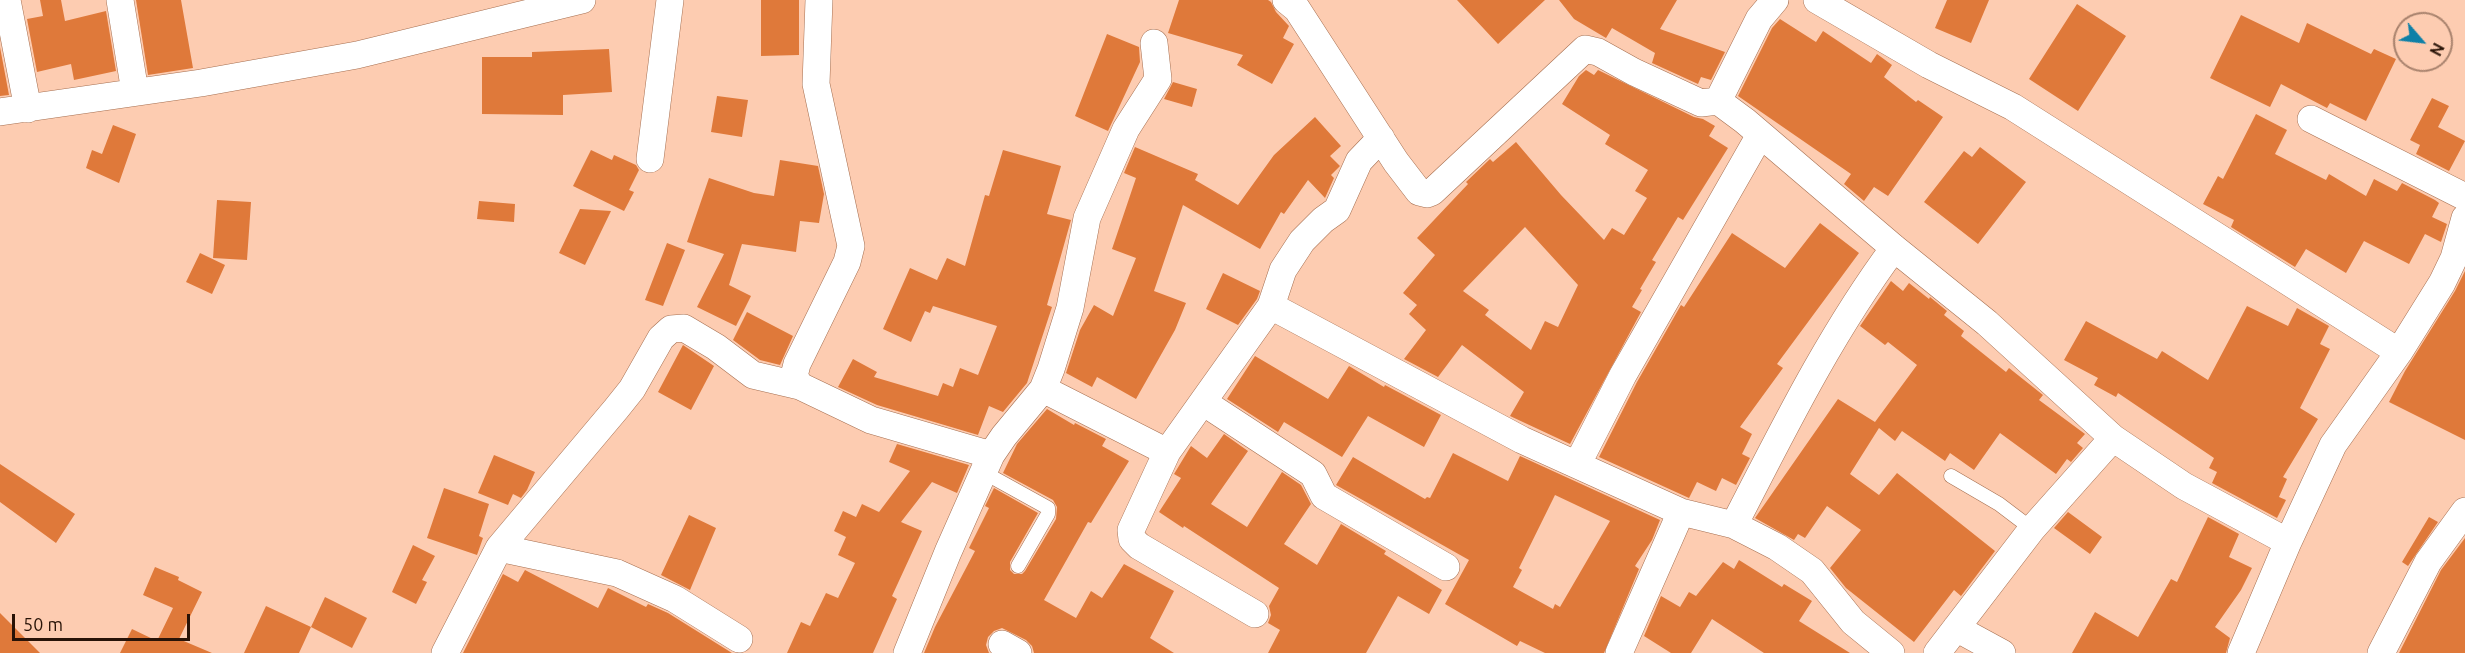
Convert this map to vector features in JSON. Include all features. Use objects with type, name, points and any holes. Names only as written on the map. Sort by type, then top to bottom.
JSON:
[{"type":"street","points":[[7,0],[27,109]]},
{"type":"street","points":[[120,0],[135,92]]},
{"type":"street","points":[[651,159],[670,0]]},
{"type":"street","points":[[800,386],[794,376],[797,364],[846,262],[851,246],[816,84],[819,0]]},
{"type":"street","points":[[1286,0],[1297,9],[1419,192],[1427,194],[1585,49],[1598,52],[1634,72],[1701,103],[1718,102],[1987,322],[2113,438],[2184,486],[2288,542]]},
{"type":"street","points":[[1817,0],[1929,65],[2013,107],[2399,352]]},
{"type":"street","points":[[0,112],[201,83],[357,55],[567,2]]},
{"type":"street","points":[[1718,102],[1759,19],[1763,3]]},
{"type":"street","points":[[907,653],[987,464],[1004,436],[1043,389],[1060,346],[1070,308],[1087,218],[1126,129],[1158,79],[1154,44]]},
{"type":"street","points":[[2311,119],[2465,196]]},
{"type":"street","points":[[1578,463],[1623,375],[1760,135]]},
{"type":"street","points":[[1255,614],[1139,546],[1132,539],[1131,530],[1167,452],[1271,306],[1282,270],[1302,241],[1336,210],[1359,161],[1381,138]]},
{"type":"street","points":[[2241,653],[2288,542],[2333,445],[2399,352],[2442,283],[2454,258],[2465,218]]},
{"type":"street","points":[[1734,525],[1811,376],[1864,288],[1894,248]]},
{"type":"street","points":[[1271,306],[1522,440],[1578,463],[1682,512],[1734,525],[1777,547],[1812,571],[1853,621],[1891,653]]},
{"type":"street","points":[[444,653],[499,548],[616,409],[632,388],[661,338],[671,329],[684,328],[716,347],[753,375],[800,386],[871,420],[987,464]]},
{"type":"street","points":[[1043,389],[1167,452]]},
{"type":"street","points":[[1203,402],[1313,474],[1324,496],[1446,567]]},
{"type":"street","points":[[1937,653],[2032,529],[2113,438]]},
{"type":"street","points":[[2381,653],[2428,562],[2465,511]]},
{"type":"street","points":[[1626,651],[1682,512]]},
{"type":"street","points":[[499,548],[617,573],[675,599],[739,639]]},
{"type":"street","points":[[1956,628],[2002,653]]},
{"type":"lane","points":[[987,464],[1048,508],[1048,514],[1018,567]]},
{"type":"lane","points":[[1951,476],[1999,504],[2032,529]]},
{"type":"building","points":[[40,0],[61,0],[65,21],[106,11],[116,71],[74,80],[71,64],[37,72],[27,19],[43,16]]},
{"type":"building","points":[[136,0],[181,0],[193,68],[148,75]]},
{"type":"building","points":[[761,0],[799,0],[799,55],[761,56]]},
{"type":"building","points":[[1179,0],[1268,0],[1271,2],[1276,12],[1289,26],[1283,38],[1294,44],[1272,84],[1237,65],[1243,55],[1168,33]]},
{"type":"building","points":[[1457,0],[1545,0],[1498,44]]},
{"type":"building","points":[[1559,0],[1677,0],[1660,29],[1725,52],[1711,80],[1701,77],[1698,84],[1652,63],[1655,53],[1612,28],[1606,38],[1574,19]]},
{"type":"building","points":[[1947,0],[1989,0],[1971,43],[1935,28]]},
{"type":"building","points":[[2077,4],[2126,36],[2078,111],[2029,79]]},
{"type":"building","points":[[2241,15],[2299,43],[2307,23],[2371,54],[2374,49],[2393,58],[2393,65],[2366,121],[2330,103],[2327,108],[2281,84],[2270,107],[2210,78]]},
{"type":"building","points":[[1780,19],[1816,42],[1823,31],[1871,63],[1877,54],[1892,65],[1884,77],[1916,102],[1918,100],[1943,117],[1888,196],[1874,187],[1864,201],[1844,184],[1851,174],[1738,96],[1772,28]]},
{"type":"building","points":[[1107,34],[1139,47],[1140,62],[1108,131],[1075,116]]},
{"type":"building","points":[[0,47],[9,95],[0,96]]},
{"type":"building","points":[[609,49],[612,92],[563,95],[563,115],[482,114],[482,57],[532,57],[532,52]]},
{"type":"building","points":[[1586,70],[1594,75],[1598,70],[1694,117],[1703,119],[1715,126],[1709,136],[1728,148],[1683,220],[1678,217],[1652,260],[1656,262],[1632,307],[1641,312],[1570,444],[1510,416],[1524,392],[1462,345],[1438,377],[1404,359],[1426,330],[1409,314],[1417,305],[1403,293],[1435,255],[1417,238],[1468,184],[1466,182],[1490,159],[1493,162],[1516,142],[1561,195],[1604,240],[1612,228],[1624,235],[1647,198],[1635,191],[1648,170],[1605,144],[1610,135],[1562,104],[1579,76]],"holes":[[[1525,227],[1578,285],[1558,327],[1545,321],[1531,350],[1485,315],[1489,310],[1463,291]]]},
{"type":"building","points":[[1173,82],[1197,89],[1192,107],[1164,99]]},
{"type":"building","points":[[717,96],[748,100],[742,137],[711,132]]},
{"type":"building","points":[[2432,98],[2449,106],[2438,127],[2465,141],[2449,171],[2416,154],[2420,145],[2410,140]]},
{"type":"building","points":[[2256,114],[2287,130],[2275,154],[2326,180],[2329,174],[2366,196],[2374,179],[2397,191],[2402,183],[2435,200],[2439,203],[2432,217],[2447,224],[2441,242],[2425,234],[2409,264],[2364,241],[2346,273],[2306,249],[2295,267],[2231,227],[2234,220],[2203,204],[2218,176],[2223,179]]},
{"type":"building","points":[[1315,117],[1341,146],[1330,156],[1340,166],[1331,175],[1334,178],[1325,198],[1308,180],[1284,214],[1281,212],[1260,249],[1183,205],[1154,291],[1186,303],[1175,330],[1136,399],[1097,377],[1092,387],[1066,373],[1080,330],[1094,305],[1113,316],[1136,258],[1112,249],[1136,178],[1124,173],[1135,147],[1198,174],[1195,180],[1238,205],[1274,155]]},
{"type":"building","points":[[113,125],[136,134],[119,183],[86,168],[92,150],[102,154]]},
{"type":"building","points":[[1980,147],[2026,182],[1978,244],[1924,202],[1964,151],[1972,157]]},
{"type":"building","points":[[591,150],[612,160],[614,155],[636,165],[639,170],[629,190],[634,192],[624,211],[573,186]]},
{"type":"building","points":[[1003,150],[1061,166],[1047,214],[1071,220],[1047,305],[1052,307],[1027,383],[1003,412],[989,406],[978,435],[877,405],[838,387],[853,359],[877,372],[874,377],[938,396],[943,383],[953,387],[960,368],[978,375],[997,326],[933,306],[930,313],[925,311],[911,342],[883,329],[910,268],[937,280],[947,258],[965,266],[985,195],[989,196]]},
{"type":"building","points":[[780,160],[818,166],[824,194],[819,223],[800,221],[796,252],[742,244],[729,285],[751,296],[736,326],[697,307],[724,254],[687,242],[709,178],[754,193],[774,196]]},
{"type":"building","points":[[217,200],[251,202],[247,260],[213,258]]},
{"type":"building","points":[[479,201],[515,204],[514,222],[477,219]]},
{"type":"building","points":[[580,209],[611,211],[585,265],[559,253]]},
{"type":"building","points":[[1820,223],[1859,253],[1777,364],[1783,368],[1740,427],[1752,434],[1742,454],[1750,458],[1736,485],[1722,478],[1716,491],[1697,482],[1689,498],[1599,457],[1637,382],[1681,305],[1684,307],[1732,233],[1785,268]]},
{"type":"building","points":[[667,243],[685,250],[663,306],[645,300]]},
{"type":"building","points":[[200,253],[225,265],[212,294],[186,282]]},
{"type":"building","points":[[2465,271],[2465,440],[2389,402]]},
{"type":"building","points":[[1223,273],[1260,291],[1257,299],[1238,325],[1206,309]]},
{"type":"building","points":[[1891,281],[1903,291],[1909,283],[1929,299],[1930,297],[1947,311],[1944,315],[1964,331],[1961,336],[2006,372],[2009,368],[2043,395],[2039,400],[2085,434],[2077,443],[2083,448],[2071,462],[2067,459],[2056,474],[2000,433],[1974,470],[1950,453],[1945,461],[1902,431],[1895,441],[1879,428],[1850,474],[1879,495],[1897,473],[1995,551],[1961,596],[1954,590],[1914,642],[1846,588],[1830,568],[1861,530],[1827,506],[1805,538],[1798,534],[1794,540],[1755,518],[1838,399],[1875,422],[1917,365],[1888,342],[1885,345],[1860,326]]},
{"type":"building","points":[[2247,306],[2288,326],[2297,308],[2329,326],[2320,344],[2330,349],[2300,408],[2318,419],[2283,477],[2287,479],[2279,497],[2286,500],[2277,518],[2212,483],[2217,472],[2209,468],[2214,458],[2118,393],[2116,397],[2094,385],[2098,378],[2064,360],[2086,321],[2157,359],[2162,351],[2208,380]]},
{"type":"building","points":[[747,312],[793,336],[780,365],[760,360],[733,340]]},
{"type":"building","points":[[683,345],[714,366],[691,410],[658,392]]},
{"type":"building","points":[[1255,356],[1328,399],[1349,366],[1384,387],[1385,385],[1441,415],[1424,447],[1368,416],[1342,457],[1284,422],[1278,432],[1227,399]]},
{"type":"building","points":[[1047,409],[1074,425],[1075,423],[1106,439],[1102,446],[1129,461],[1091,523],[1088,522],[1044,600],[1076,618],[1091,591],[1102,598],[1124,564],[1174,591],[1150,638],[1174,653],[1034,653],[1032,646],[1026,640],[1002,628],[994,631],[988,637],[986,645],[989,653],[924,653],[975,551],[969,548],[989,508],[985,506],[994,488],[1038,513],[1010,562],[1010,570],[1014,574],[1022,574],[1025,571],[1056,519],[1057,507],[1053,500],[1003,473],[1017,444]]},
{"type":"building","points":[[1224,434],[1248,451],[1211,504],[1247,527],[1282,472],[1301,485],[1311,504],[1284,544],[1317,565],[1341,524],[1386,551],[1384,554],[1442,590],[1429,614],[1398,596],[1366,653],[1268,653],[1280,630],[1268,623],[1271,615],[1269,606],[1279,588],[1159,512],[1181,478],[1174,474],[1191,446],[1207,458]]},
{"type":"building","points":[[897,444],[969,465],[957,493],[932,482],[901,522],[922,531],[892,596],[897,599],[873,653],[787,653],[801,622],[810,626],[826,593],[838,598],[855,563],[838,555],[846,537],[834,531],[843,511],[856,517],[862,504],[879,512],[910,471],[889,462]]},
{"type":"building","points":[[1453,453],[1508,481],[1520,456],[1660,520],[1652,540],[1635,566],[1639,569],[1604,653],[1545,653],[1520,641],[1517,646],[1445,604],[1469,560],[1336,485],[1353,457],[1425,499],[1430,498]],"holes":[[[1555,495],[1610,521],[1560,607],[1555,604],[1553,609],[1513,587],[1522,570],[1519,568]]]},
{"type":"building","points":[[494,455],[535,472],[521,498],[513,494],[508,505],[478,493]]},
{"type":"building","points":[[0,464],[75,514],[56,543],[0,502]]},
{"type":"building","points":[[444,488],[489,504],[479,536],[483,538],[477,555],[427,538]]},
{"type":"building","points":[[2068,512],[2102,537],[2090,554],[2054,528]]},
{"type":"building","points":[[689,515],[716,528],[690,590],[661,575]]},
{"type":"building","points":[[2208,517],[2239,534],[2229,557],[2252,568],[2241,590],[2215,627],[2230,638],[2226,653],[2072,653],[2095,612],[2138,637],[2171,579],[2177,582]]},
{"type":"building","points":[[2429,517],[2438,522],[2408,566],[2402,562]]},
{"type":"building","points":[[2465,538],[2465,653],[2399,653],[2441,570]]},
{"type":"building","points":[[413,545],[435,556],[422,580],[427,582],[416,604],[392,592]]},
{"type":"building","points":[[1739,560],[1782,587],[1784,584],[1812,601],[1799,621],[1850,653],[1764,653],[1712,619],[1691,653],[1671,653],[1644,636],[1661,596],[1680,607],[1689,592],[1696,596],[1723,562],[1734,569]]},
{"type":"building","points":[[155,567],[179,577],[178,580],[202,592],[179,639],[212,653],[120,653],[132,629],[157,641],[173,608],[143,595]]},
{"type":"building","points":[[525,570],[598,608],[608,588],[646,607],[648,604],[668,613],[732,653],[463,653],[503,574],[518,582]]},
{"type":"building","points":[[325,597],[367,618],[352,648],[311,627]]},
{"type":"building","points":[[266,606],[311,627],[299,653],[244,653]]},
{"type":"building","points":[[0,613],[40,653],[0,653]]}]
